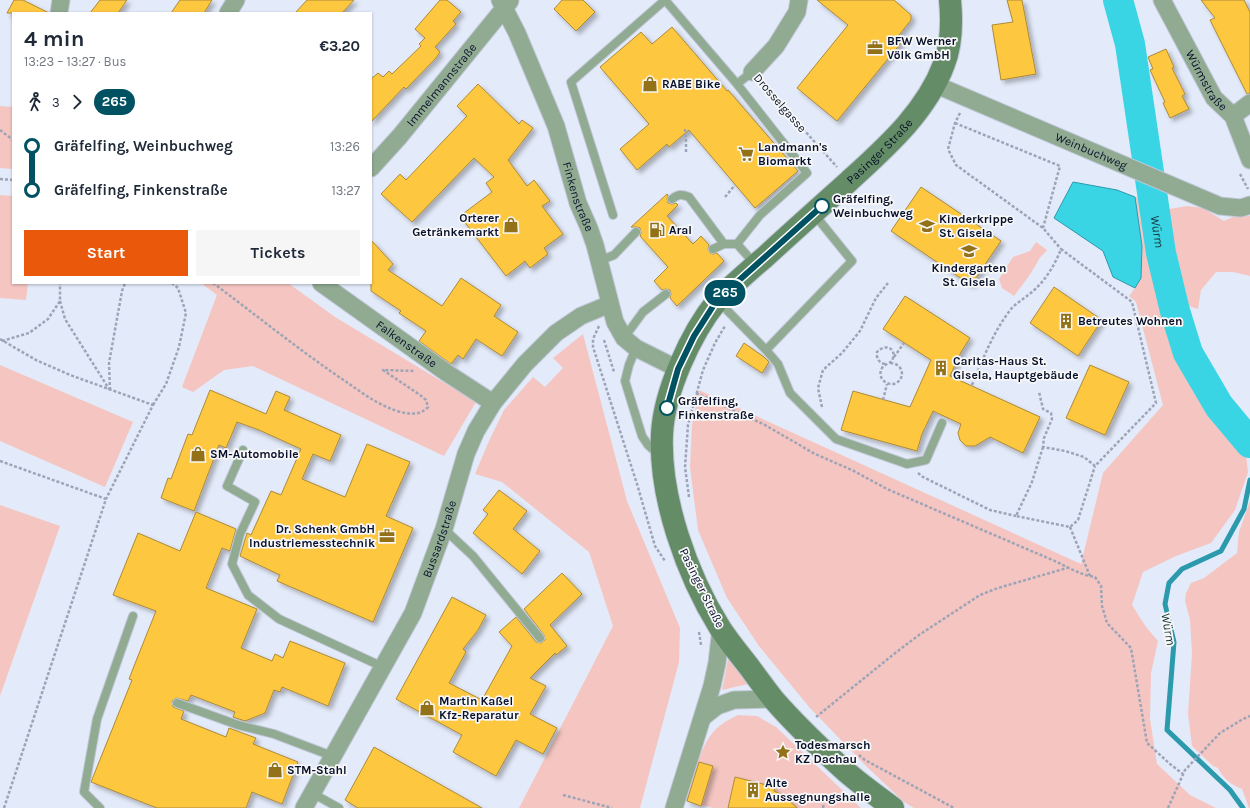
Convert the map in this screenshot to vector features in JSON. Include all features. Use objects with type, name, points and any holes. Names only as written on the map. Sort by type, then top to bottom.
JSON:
[{"type":"main road","name":"Pasinger Straße","points":[[893,808],[843,769],[773,699],[721,628],[693,575],[679,540],[669,502],[663,458],[662,432],[669,395],[678,369],[694,336],[725,308],[756,265],[868,165],[923,104],[944,66],[950,44],[950,0]]},
{"type":"street","points":[[59,12],[61,0]]},
{"type":"street","points":[[229,12],[236,0]]},
{"type":"street","name":"Drosselgasse","points":[[752,72],[776,46],[797,12],[799,0]]},
{"type":"street","name":"Würmstraße","points":[[1162,0],[1214,98],[1233,116],[1250,160]]},
{"type":"street","name":"Immelmannstraße","points":[[372,167],[400,136],[505,3]]},
{"type":"street","name":"Finkenstraße","points":[[505,3],[556,126],[578,203],[590,228],[615,322],[630,343]]},
{"type":"street","name":"Weinbuchweg","points":[[934,84],[1220,206],[1241,208],[1250,205]]},
{"type":"street","points":[[1233,116],[1250,102]]},
{"type":"street","name":"Falkenstraße","points":[[322,284],[447,373],[493,403]]},
{"type":"street","name":"Bussardstraße","points":[[304,808],[413,613],[444,529],[466,454],[476,431],[493,403],[525,364],[556,333],[581,316],[610,304]]},
{"type":"street","points":[[630,343],[678,369]]},
{"type":"street","points":[[674,808],[703,717],[717,663],[721,628]]},
{"type":"street","points":[[703,717],[717,706],[734,700],[773,699]]},
{"type":"lane","points":[[613,216],[570,82],[665,0],[737,84],[807,173],[760,215],[737,244]]},
{"type":"lane","points":[[737,84],[752,72]]},
{"type":"lane","points":[[672,199],[677,195],[683,194],[689,198],[724,244]]},
{"type":"lane","points":[[766,350],[852,261],[814,213]]},
{"type":"lane","points":[[599,261],[614,255],[636,232]]},
{"type":"lane","points":[[713,249],[724,244],[737,244],[756,265]]},
{"type":"lane","points":[[663,458],[648,445],[642,436],[625,381],[629,365],[630,343],[642,312],[666,294]]},
{"type":"lane","points":[[725,308],[778,364],[790,393],[836,439],[907,464],[926,460],[942,423]]},
{"type":"lane","points":[[243,450],[227,486],[255,502],[240,534],[232,564],[248,595],[279,619],[383,667]]},
{"type":"lane","points":[[444,529],[473,556],[540,638]]},
{"type":"lane","points":[[100,808],[84,792],[96,719],[133,616]]},
{"type":"lane","points":[[177,703],[238,725],[274,734],[332,756]]},
{"type":"lane","points":[[312,793],[339,808]]},
{"type":"path","name":"Drosselgasse","points":[[752,72],[850,181]]},
{"type":"path","points":[[968,99],[955,123],[948,149],[956,165],[1043,228],[1061,250],[1132,302],[1156,403],[1094,466],[1078,520],[1070,527]]},
{"type":"path","points":[[955,123],[1060,166],[1043,228]]},
{"type":"path","points":[[0,130],[12,139]]},
{"type":"path","points":[[685,130],[686,153]]},
{"type":"path","points":[[0,179],[12,180]]},
{"type":"path","points":[[724,197],[735,185]]},
{"type":"path","points":[[972,385],[986,349],[1012,308],[1034,291],[1055,265],[1061,250]]},
{"type":"path","points":[[60,284],[60,301],[65,319],[110,390]]},
{"type":"path","points":[[110,390],[109,363],[122,291],[125,284]]},
{"type":"path","points":[[4,808],[106,499],[152,406],[166,384],[179,347],[186,313],[178,288],[173,284]]},
{"type":"path","points":[[214,284],[324,367],[375,401],[389,408],[410,414],[420,413],[425,411],[428,407],[426,400],[420,395],[383,370],[421,372]]},
{"type":"path","points":[[827,431],[818,388],[823,370],[842,353],[860,331],[876,298],[888,284]]},
{"type":"path","points":[[0,340],[30,333],[48,319],[60,301]]},
{"type":"path","points":[[690,500],[685,467],[688,425],[703,370],[714,343],[725,308]]},
{"type":"path","points":[[594,339],[593,347],[637,484],[655,546],[667,565]]},
{"type":"path","points":[[0,340],[36,360],[70,376],[152,406]]},
{"type":"path","points":[[890,363],[904,342]]},
{"type":"path","points":[[885,364],[880,374],[883,381],[887,384],[897,383],[902,377],[900,366],[893,363],[885,364],[880,362],[877,358],[877,352],[881,348],[887,347],[892,350],[894,355],[893,358]]},
{"type":"path","points":[[883,400],[887,384]]},
{"type":"path","points":[[1016,516],[1032,482],[1043,447],[1044,438],[1052,419],[1051,413],[1043,408],[1039,392]]},
{"type":"path","points":[[696,393],[765,425],[815,454],[852,470],[887,489],[1067,568],[1096,577],[1101,586],[1102,606],[1107,623],[1131,648],[1147,743],[1183,774]]},
{"type":"path","points":[[1043,447],[1065,451],[1084,457],[1094,466]]},
{"type":"path","points":[[0,461],[106,499]]},
{"type":"path","points":[[907,464],[923,477],[990,510],[1070,527]]},
{"type":"path","points":[[1070,527],[1090,576]]},
{"type":"path","points":[[814,718],[894,654],[980,595],[998,588],[1067,568]]},
{"type":"path","points":[[699,631],[701,650]]},
{"type":"path","points":[[1168,808],[1185,770],[1220,734],[1250,716]]},
{"type":"path","points":[[859,755],[865,760],[954,808]]},
{"type":"path","points":[[563,795],[612,808]]},
{"type":"path","points":[[823,808],[824,802]]},
{"type":"shaded area","points":[[0,106],[12,107],[12,169],[0,168]]},
{"type":"shaded area","points":[[0,195],[12,196],[12,284],[28,284],[26,300],[0,298]]},
{"type":"shaded area","points":[[1135,197],[1148,200],[1163,277],[1184,369],[1209,414],[1245,447],[1248,472],[1235,510],[1211,543],[1176,556],[1143,572],[1132,605],[1146,627],[1158,641],[1151,673],[1150,719],[1157,764],[1190,795],[1216,808],[914,808],[904,802],[867,767],[810,708],[759,646],[727,598],[698,530],[690,467],[692,425],[699,390],[1081,564],[1103,473],[1163,405],[1136,302],[1129,296],[1135,288],[1142,246]]},
{"type":"shaded area","points":[[1187,206],[1203,208],[1224,221],[1239,214],[1250,216],[1250,276],[1233,272],[1216,272],[1201,290],[1198,309],[1179,303],[1164,247],[1159,218],[1164,210]]},
{"type":"shaded area","points":[[1036,242],[1047,250],[1039,259],[1014,296],[1002,288],[999,279],[1013,257],[1030,251]]},
{"type":"shaded area","points":[[202,284],[289,284],[335,317],[476,402],[444,456],[253,366],[224,370],[193,392],[182,387],[217,295]]},
{"type":"shaded area","points":[[583,334],[627,501],[680,628],[679,662],[640,808],[519,808],[613,626],[589,552],[502,482],[475,474],[504,410],[533,377],[545,387],[563,368],[553,358]]},
{"type":"shaded area","points":[[0,365],[133,422],[105,487],[0,441]]},
{"type":"shaded area","points":[[1250,501],[1249,808],[1242,789],[1228,781],[1218,768],[1213,766],[1192,746],[1188,714],[1192,654],[1190,620],[1185,601],[1186,593],[1191,583],[1204,578],[1237,553],[1239,532]]},
{"type":"shaded area","points":[[0,505],[60,526],[0,696]]},
{"type":"shaded area","points":[[728,659],[748,684],[722,690]]},
{"type":"shaded area","points":[[738,715],[757,716],[776,727],[861,808],[713,808],[686,801],[695,770],[708,739],[722,724]]},
{"type":"water","points":[[1073,182],[1117,190],[1135,197],[1142,246],[1141,278],[1135,288],[1113,277],[1103,251],[1054,218]]},
{"type":"building","points":[[14,0],[23,0],[47,12],[12,12],[7,13]]},
{"type":"building","points":[[100,0],[127,0],[119,12],[91,12]]},
{"type":"building","points":[[180,0],[212,0],[205,12],[172,12]]},
{"type":"building","points":[[307,0],[354,0],[343,12],[296,12]]},
{"type":"building","points":[[440,0],[447,0],[461,12],[453,21],[456,24],[435,47],[440,52],[436,58],[406,89],[404,87],[372,121],[372,78],[378,73],[383,77],[389,71],[392,74],[421,46],[419,44],[425,38],[415,29]]},
{"type":"building","points":[[562,0],[583,0],[595,12],[576,31],[554,9]]},
{"type":"building","points":[[817,0],[894,0],[911,15],[911,20],[896,39],[901,43],[837,121],[797,88],[848,25]]},
{"type":"building","points":[[1007,0],[1022,0],[1036,74],[1001,80],[992,25],[1013,22]]},
{"type":"building","points":[[1201,0],[1244,0],[1250,12],[1250,93],[1247,94],[1210,20],[1215,18]]},
{"type":"building","points":[[672,27],[798,171],[755,208],[689,130],[669,147],[667,144],[637,170],[620,149],[649,124],[600,67],[641,32],[652,44]]},
{"type":"building","points":[[1166,49],[1174,67],[1172,68],[1185,94],[1182,96],[1189,109],[1170,118],[1163,103],[1165,102],[1150,70],[1153,69],[1148,57]]},
{"type":"building","points":[[478,84],[519,124],[522,120],[533,128],[508,160],[527,186],[534,180],[550,201],[542,206],[563,234],[544,248],[548,254],[530,268],[525,261],[506,276],[460,216],[492,192],[486,183],[494,177],[474,158],[412,222],[381,194],[400,174],[406,180],[467,116],[457,106]]},
{"type":"building","points":[[921,187],[1001,241],[971,285],[891,231]]},
{"type":"building","points":[[667,194],[668,203],[676,203],[678,205],[667,216],[693,244],[701,236],[709,245],[708,249],[710,253],[717,253],[724,261],[677,306],[670,298],[670,290],[662,290],[654,281],[668,267],[640,236],[640,228],[631,227]]},
{"type":"building","points":[[372,241],[393,264],[388,270],[442,306],[461,278],[501,305],[494,316],[518,332],[502,356],[476,339],[463,359],[458,355],[451,364],[419,341],[426,331],[399,313],[401,311],[371,291]]},
{"type":"building","name":"Betreutes Wohnen","points":[[1054,287],[1102,320],[1078,356],[1030,323]]},
{"type":"building","name":"Caritas-Haus St. Gisela, Hauptgebäude","points":[[905,296],[970,338],[961,352],[950,376],[1040,417],[1023,453],[990,437],[975,446],[966,446],[960,440],[958,433],[961,424],[933,411],[922,434],[917,451],[841,430],[853,391],[910,407],[931,360],[883,329]]},
{"type":"building","points":[[744,343],[769,362],[762,373],[736,356]]},
{"type":"building","points":[[1090,365],[1129,382],[1105,435],[1066,418]]},
{"type":"building","points":[[210,390],[266,414],[276,391],[290,397],[284,410],[341,435],[330,461],[313,454],[302,479],[345,497],[367,444],[410,462],[386,516],[413,528],[373,622],[277,581],[280,575],[240,556],[247,533],[251,535],[271,491],[281,495],[301,449],[237,422],[226,448],[219,445],[194,511],[161,498],[168,478],[171,479],[188,434],[192,435]]},
{"type":"building","points":[[499,490],[527,511],[513,529],[540,551],[522,574],[473,533],[488,514],[483,510]]},
{"type":"building","points":[[196,512],[236,529],[230,551],[222,548],[206,588],[257,609],[241,648],[272,661],[275,654],[283,658],[290,641],[345,663],[328,706],[282,687],[280,692],[274,690],[265,713],[245,721],[233,717],[235,712],[191,695],[188,701],[176,698],[172,701],[173,707],[184,711],[181,719],[226,737],[229,728],[256,738],[253,744],[298,762],[282,804],[252,792],[246,808],[157,808],[91,782],[132,680],[129,679],[156,611],[113,595],[138,533],[180,551]]},
{"type":"building","points":[[562,573],[582,594],[550,625],[567,646],[556,655],[555,653],[530,678],[546,686],[530,714],[557,728],[543,754],[516,740],[496,776],[453,752],[462,735],[396,699],[452,597],[486,615],[478,630],[463,649],[466,652],[449,683],[482,700],[512,646],[499,632],[516,617],[536,642],[541,643],[545,640],[544,635],[524,609]]},
{"type":"building","points":[[374,747],[482,808],[358,808],[345,800]]},
{"type":"building","points":[[699,762],[713,766],[701,806],[687,801]]},
{"type":"building","name":"Alte Aussegnungshalle","points":[[735,777],[775,787],[774,791],[783,795],[797,808],[728,808]]},
{"type":"waterway","name":"Würm","points":[[1118,0],[1130,44],[1161,253],[1175,311],[1188,353],[1219,406],[1250,443]]},
{"type":"waterway","name":"Würm","points":[[1243,808],[1230,790],[1167,730],[1174,642],[1165,604],[1169,583],[1182,569],[1221,551],[1244,509],[1250,480]]},
{"type":"bus line","name":"265","points":[[667,408],[669,395],[678,369],[694,336],[717,300],[822,206]]},
{"type":"place","name":"BFW Werner Völk GmbH","points":[[875,48]]},
{"type":"place","name":"RABE Bike","points":[[650,84]]},
{"type":"place","name":"Landmann's Biomarkt","points":[[746,154]]},
{"type":"place","name":"Gräfelfing, Weinbuchweg","points":[[822,206]]},
{"type":"place","name":"Orterer Getränkemarkt","points":[[511,225]]},
{"type":"place","name":"Kinderkrippe St. Gisela","points":[[927,226]]},
{"type":"place","name":"Aral","points":[[657,230]]},
{"type":"place","name":"Kindergarten St. Gisela","points":[[969,251]]},
{"type":"place","name":"Betreutes Wohnen","points":[[1066,321]]},
{"type":"place","name":"Caritas-Haus St. Gisela, Hauptgebäude","points":[[941,368]]},
{"type":"place","name":"Gräfelfing, Finkenstraße","points":[[667,408]]},
{"type":"place","name":"SM-Automobile","points":[[198,454]]},
{"type":"place","name":"Dr. Schenk GmbH Industriemesstechnik","points":[[387,536]]},
{"type":"place","name":"Martin Kaßel Kfz-Reparatur","points":[[427,708]]},
{"type":"place","name":"Todesmarsch KZ Dachau","points":[[783,752]]},
{"type":"place","name":"STM-Stahl","points":[[275,770]]},
{"type":"place","name":"Alte Aussegnungshalle","points":[[753,790]]}]
